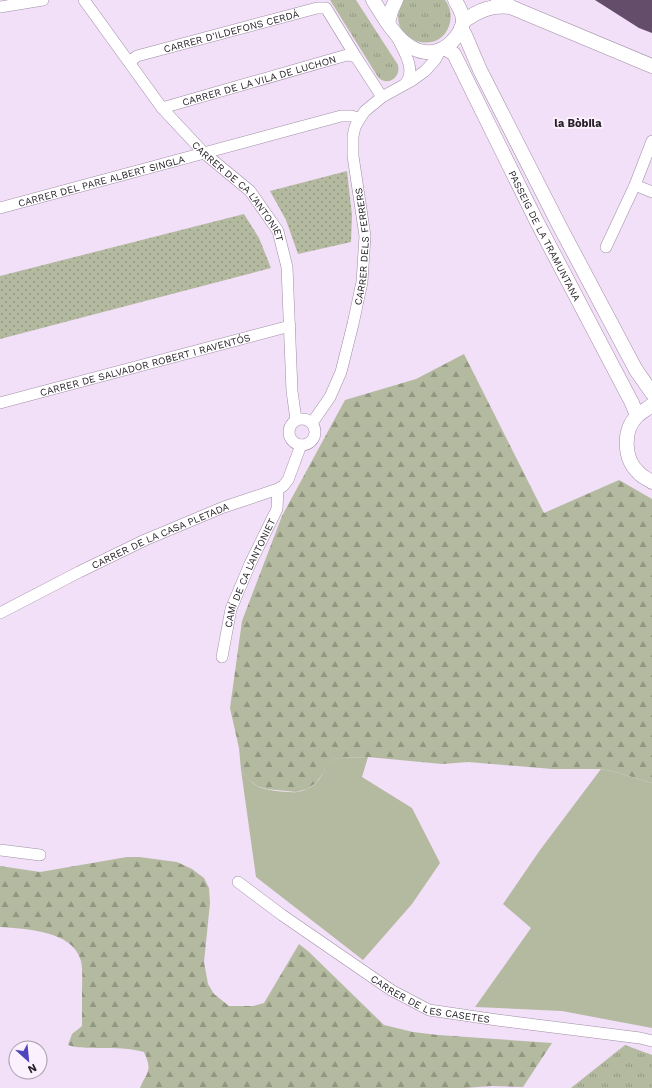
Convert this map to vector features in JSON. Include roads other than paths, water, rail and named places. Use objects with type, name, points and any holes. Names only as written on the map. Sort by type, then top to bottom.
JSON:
[{"type":"street","points":[[0,6],[43,0]]},
{"type":"street","name":"CARRER DE CA L'ANTONIET","points":[[84,0],[162,108],[204,152],[250,191],[278,231],[287,267],[292,391],[296,420]]},
{"type":"street","points":[[373,0],[403,42],[421,52],[432,53],[446,51],[462,25],[470,16],[480,11],[501,6],[513,8]]},
{"type":"street","points":[[396,0],[391,11],[392,28],[408,63],[410,76],[405,84]]},
{"type":"street","name":"PASSEIG DE LA TRAMUNTANA","points":[[455,0],[462,16],[462,25],[465,35],[480,70],[559,225],[636,370],[652,393]]},
{"type":"street","points":[[498,0],[513,8],[652,66]]},
{"type":"street","name":"CARRER D'ILDEFONS CERDÁ","points":[[131,64],[132,60],[137,56],[317,8],[326,8],[382,97]]},
{"type":"street","name":"PASSEIG DE LA TRAMUNTANA","points":[[446,51],[632,403],[637,416]]},
{"type":"street","name":"CARRER DELS FERRERS","points":[[312,423],[330,397],[340,372],[353,324],[362,282],[365,236],[353,156],[353,136],[355,128],[360,118],[369,107],[382,97],[425,71],[446,51]]},
{"type":"street","name":"CARRER DE LA VILA DE LUCHON","points":[[162,108],[347,55],[356,57]]},
{"type":"street","name":"CARRER DEL PARE ALBERT SINGLA","points":[[0,208],[340,116],[360,118]]},
{"type":"street","points":[[606,247],[635,185],[652,142]]},
{"type":"street","points":[[635,185],[652,192]]},
{"type":"street","name":"CARRER DE SALVADOR ROBERT I RAVENTÓS","points":[[0,403],[290,326]]},
{"type":"street","points":[[652,405],[637,416],[632,422],[628,433],[626,448],[630,462],[638,473],[652,482]]},
{"type":"street","points":[[306,419],[312,423],[315,436],[309,443],[305,445],[296,444],[290,438],[290,426],[296,420],[306,419]]},
{"type":"street","points":[[278,489],[288,480],[301,445]]},
{"type":"street","name":"CARRER DE LA CASA PLETADA","points":[[0,613],[145,540],[224,507],[278,489]]},
{"type":"street","name":"CAMÍ DE CA L'ANTONIET","points":[[222,657],[231,609],[250,564],[277,509],[278,489]]},
{"type":"street","points":[[0,850],[40,855]]},
{"type":"street","name":"CARRER DE LES CASETES","points":[[238,882],[282,915],[391,990],[429,1010],[640,1038],[652,1041]]},
{"type":"district","name":"la Bòbila","points":[[578,123]]}]
